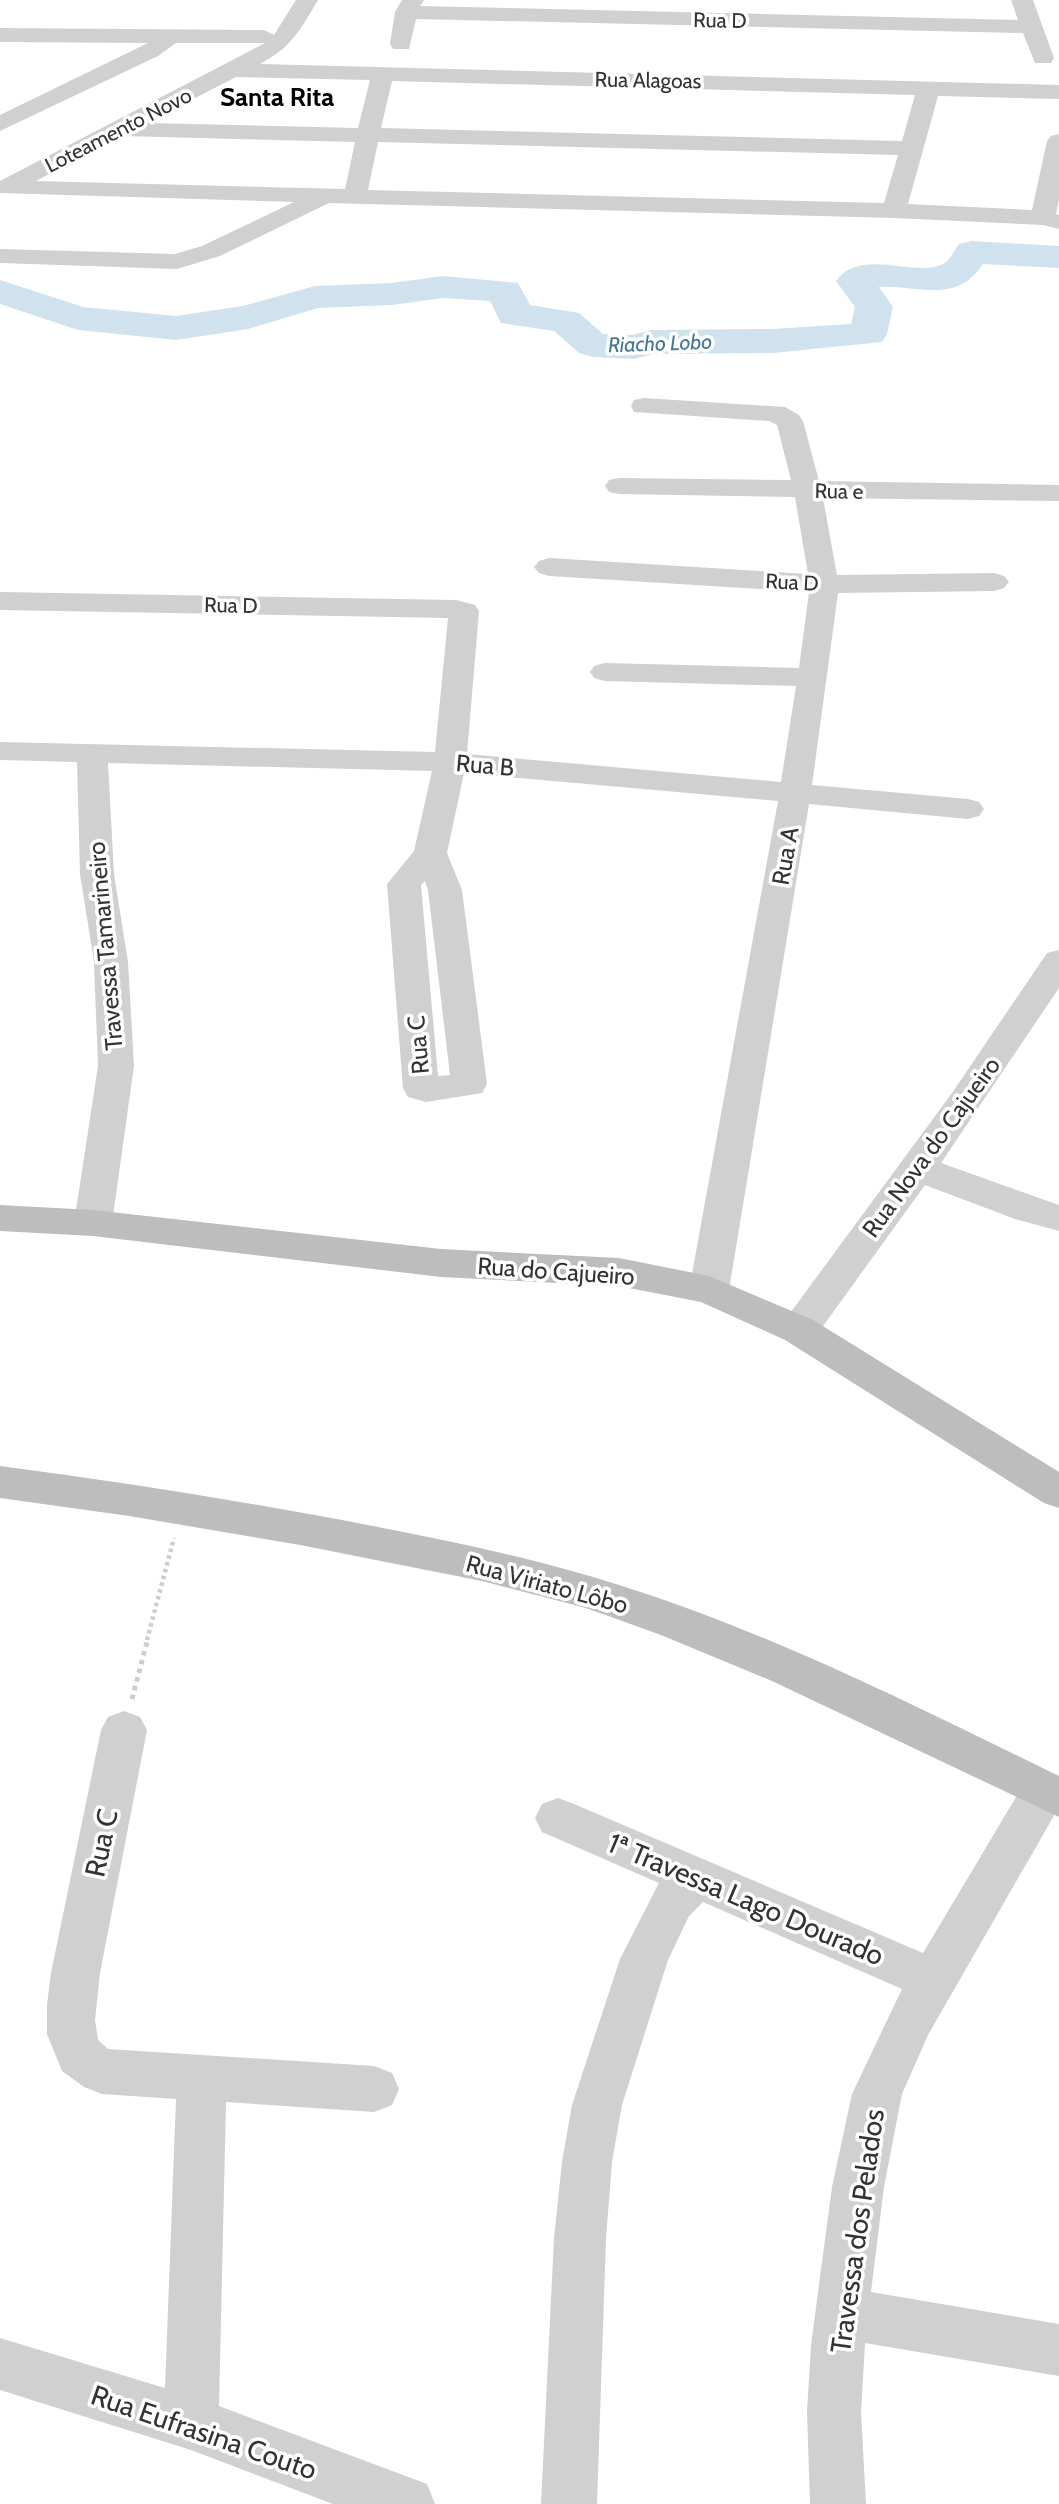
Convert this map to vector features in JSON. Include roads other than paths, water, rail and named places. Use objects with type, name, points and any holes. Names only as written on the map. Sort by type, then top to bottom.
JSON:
[{"type":"street","name":"Loteamento Novo","points":[[3,188],[235,71],[279,43],[307,0]]},
{"type":"street","points":[[1022,0],[1043,58]]},
{"type":"street","points":[[401,44],[409,6]]},
{"type":"street","name":"Rua D","points":[[409,6],[1033,27]]},
{"type":"street","points":[[0,35],[168,51],[235,71]]},
{"type":"street","points":[[0,124],[44,102],[168,51],[264,37]]},
{"type":"street","points":[[168,51],[235,71]]},
{"type":"street","name":"Rua Alagoas","points":[[235,71],[1059,92]]},
{"type":"street","points":[[355,197],[383,74]]},
{"type":"street","points":[[894,211],[928,89]]},
{"type":"street","points":[[0,102],[44,102]]},
{"type":"street","points":[[118,129],[911,148]]},
{"type":"street","points":[[3,188],[894,211],[1051,220],[1059,141]]},
{"type":"street","points":[[0,256],[177,262],[211,251],[325,197]]},
{"type":"street","name":"Rua A","points":[[644,406],[775,413],[789,421],[808,491],[824,584],[795,794],[709,1290]]},
{"type":"street","name":"Rua e","points":[[619,486],[1059,493]]},
{"type":"street","name":"Rua D","points":[[549,567],[824,584],[993,582]]},
{"type":"street","name":"Rua D","points":[[0,601],[463,610]]},
{"type":"street","name":"Rua C","points":[[430,853],[446,890],[469,1084],[426,1090],[421,1088],[404,884],[430,853],[450,762],[465,614],[463,610]]},
{"type":"street","points":[[605,672],[810,677]]},
{"type":"street","name":"Rua B","points":[[0,751],[450,762],[968,809]]},
{"type":"street","name":"Travessa Tamarineiro","points":[[92,752],[97,874],[111,962],[116,1066],[93,1223]]},
{"type":"street","points":[[410,953],[453,953]]},
{"type":"street","name":"Rua Nova do Cajueiro","points":[[799,1330],[918,1168],[1022,1020],[1059,961]]},
{"type":"street","points":[[918,1168],[1038,1213],[1059,1218]]},
{"type":"street","name":"Rua do Cajueiro","points":[[0,1218],[93,1223],[441,1263],[619,1272],[709,1290],[799,1330],[1059,1492]]},
{"type":"street","name":"Rua Viriato Lôbo","points":[[0,1482],[183,1507],[527,1574],[618,1601],[676,1621],[757,1655],[1051,1794]]},
{"type":"street","name":"Rua C","points":[[124,1730],[72,2004],[73,2040],[85,2063],[102,2071],[374,2089]]},
{"type":"street","name":"Travessa dos Pelados","points":[[838,2504],[834,2412],[842,2313],[858,2187],[866,2137],[877,2094],[894,2054],[933,1980],[1051,1794]]},
{"type":"street","name":"1ª Travessa Lago Dourado","points":[[558,1818],[933,1980]]},
{"type":"street","points":[[569,2504],[580,2238],[587,2162],[597,2105],[644,1959],[672,1901],[697,1878]]},
{"type":"street","points":[[191,2423],[202,2077]]},
{"type":"street","points":[[842,2313],[1059,2350]]},
{"type":"street","name":"Rua Eufrasina Couto","points":[[0,2364],[191,2423],[407,2504]]},
{"type":"waterway","name":"Riacho Lobo","points":[[0,291],[78,318],[176,328],[248,317],[315,297],[392,294],[443,287],[505,291],[515,315],[565,321],[593,345],[634,347],[651,342],[773,341],[868,334],[874,307],[855,281],[871,276],[893,275],[932,281],[960,270],[972,252],[1059,257]]},
{"type":"district","name":"Santa Rita","points":[[277,97]]}]
